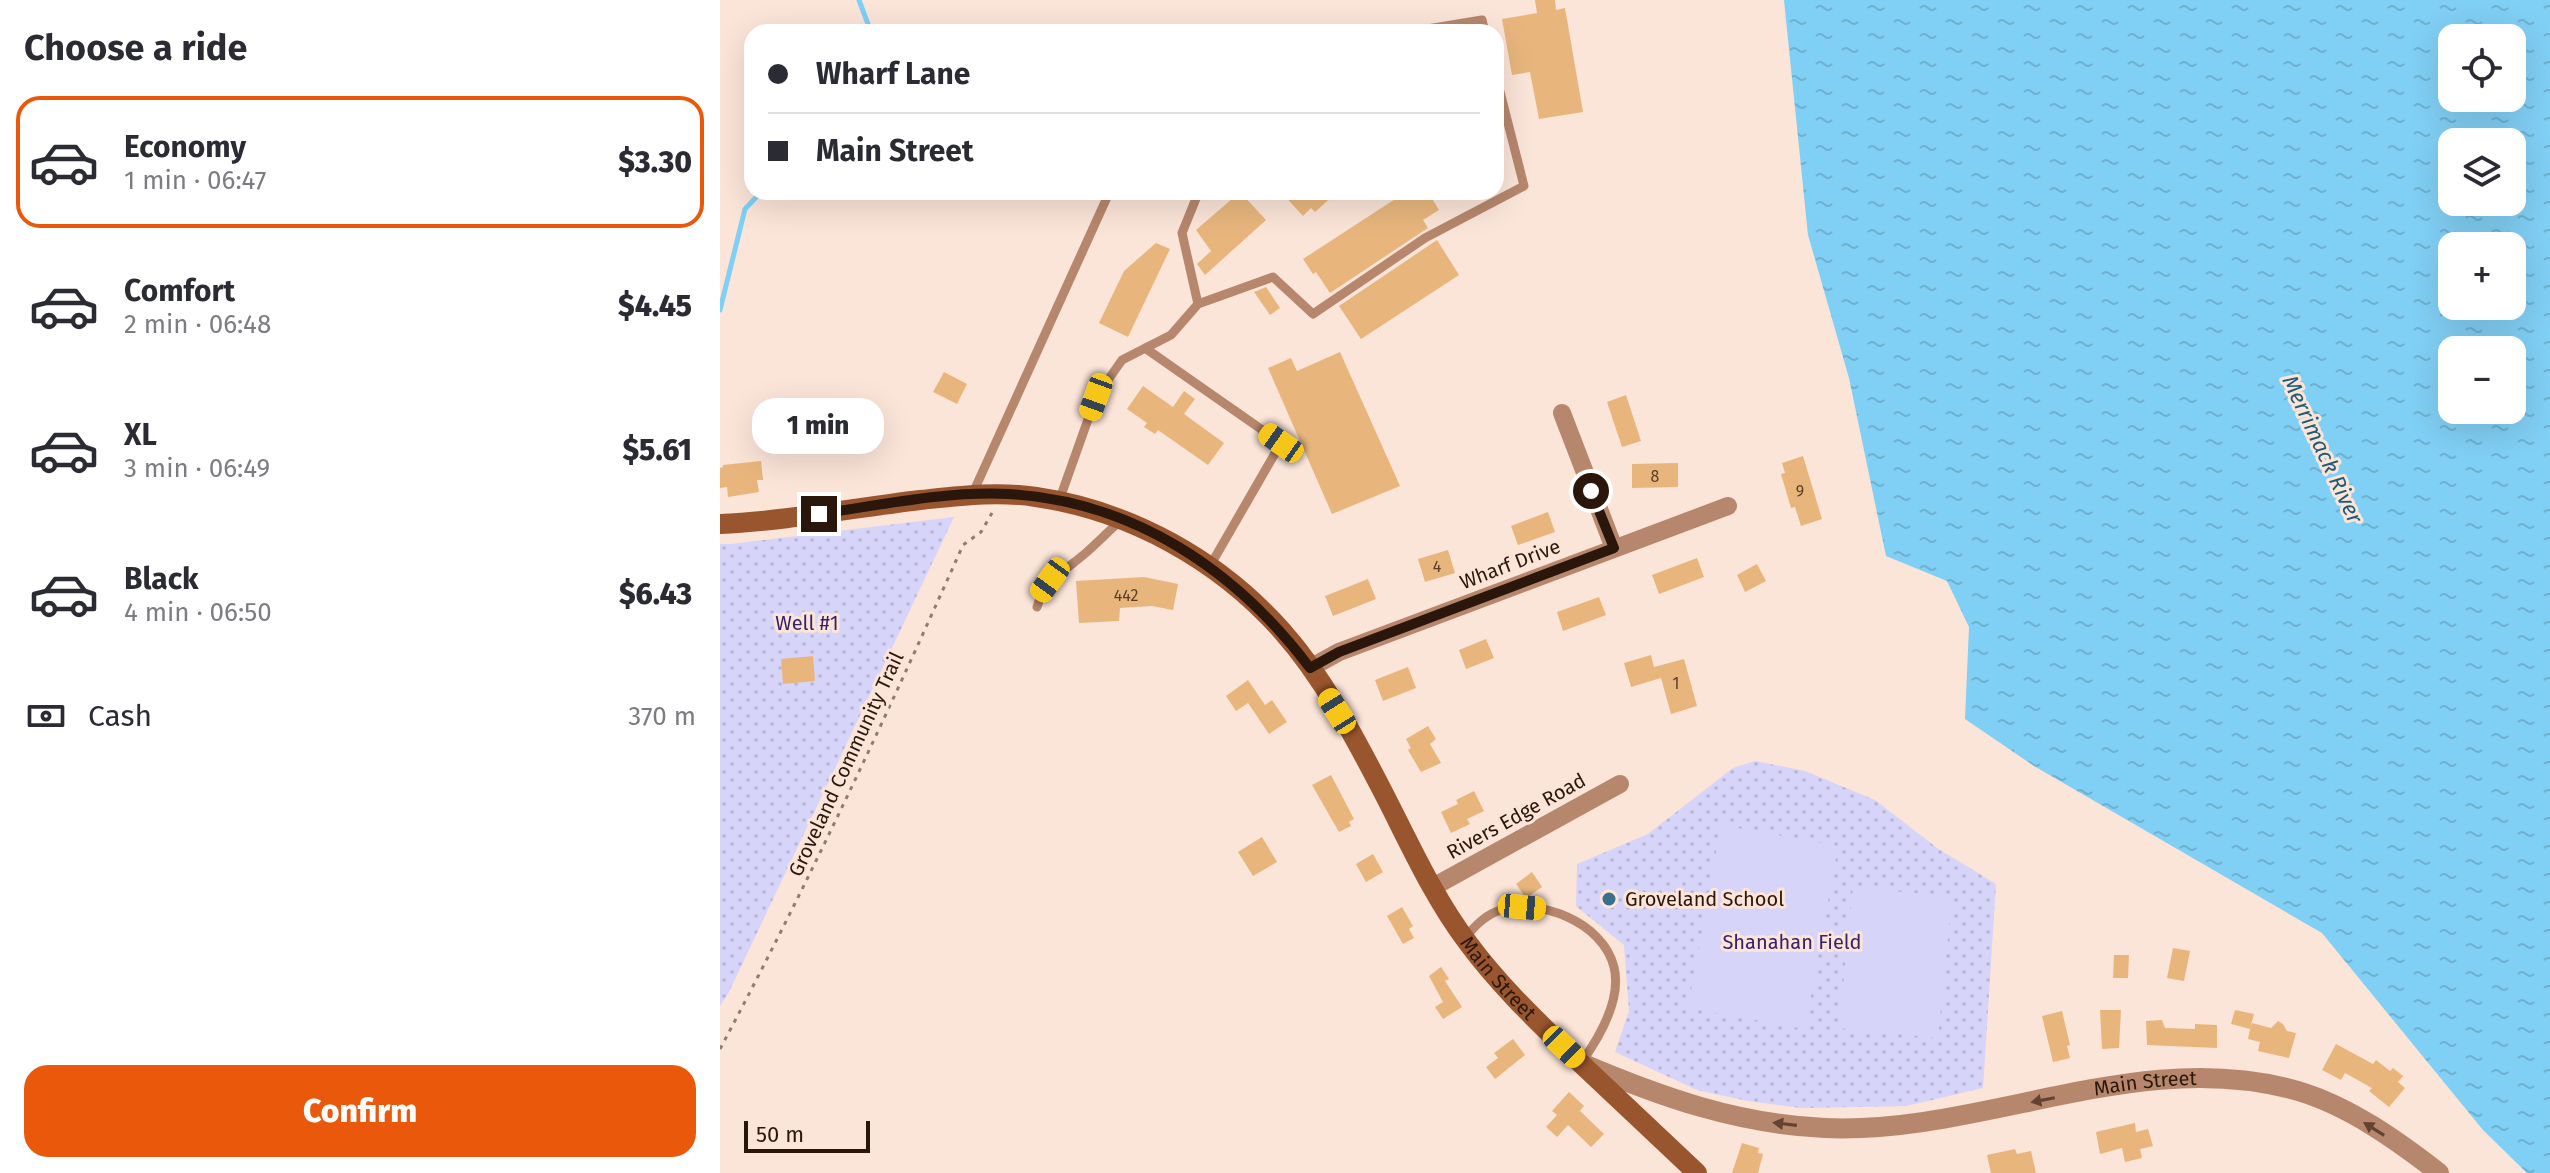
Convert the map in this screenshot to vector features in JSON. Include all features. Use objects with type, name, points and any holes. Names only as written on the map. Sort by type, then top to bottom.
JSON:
[{"type":"main road","name":"Main Street","points":[[720,524],[999,494],[1059,501],[1121,520],[1146,529],[1210,566],[1247,596],[1283,632],[1310,668],[1351,733],[1433,887],[1464,938],[1532,1016],[1581,1063]]},
{"type":"main road","points":[[1581,1063],[1697,1173]]},
{"type":"street","points":[[1562,413],[1614,548]]},
{"type":"street","name":"Wharf Drive","points":[[1310,668],[1339,652],[1728,506]]},
{"type":"street","name":"Rivers Edge Road","points":[[1433,887],[1620,784]]},
{"type":"street","name":"Main Street","points":[[1581,1063],[1679,1102],[1750,1118],[1826,1128],[1921,1122],[2150,1080],[2196,1077],[2238,1080],[2301,1092],[2341,1109],[2439,1173]]},
{"type":"lane","points":[[1458,24],[1482,20],[1483,24]]},
{"type":"lane","points":[[1504,107],[1524,186],[1504,197]]},
{"type":"lane","points":[[972,495],[1106,200]]},
{"type":"lane","points":[[1197,200],[1182,233],[1198,304]]},
{"type":"lane","points":[[1059,501],[1096,397],[1122,360],[1171,335],[1198,304],[1273,277],[1313,314],[1425,238],[1497,200]]},
{"type":"lane","points":[[1145,348],[1281,443],[1210,566]]},
{"type":"lane","points":[[1037,607],[1040,594],[1050,580],[1087,552],[1121,520]]},
{"type":"lane","points":[[1464,938],[1497,911],[1522,907],[1548,909],[1569,917],[1604,948],[1614,966],[1614,994],[1598,1039],[1581,1063]]},
{"type":"path","name":"Groveland Community Trail","points":[[720,1049],[783,929],[897,692],[963,545],[981,532],[990,520],[999,494]]},
{"type":"green space","name":"Well #1","points":[[954,517],[729,992],[720,1006],[720,544]]},
{"type":"green space","name":"Shanahan Field","points":[[1755,761],[1805,771],[1875,800],[1937,848],[1996,884],[1983,1088],[1906,1106],[1801,1108],[1697,1090],[1615,1052],[1629,1011],[1624,945],[1576,906],[1577,864],[1648,834],[1733,768]]},
{"type":"green space","points":[[1721,825],[1838,846],[1805,1029],[1688,1008]]},
{"type":"green space","points":[[1853,887],[1952,897],[1938,1038],[1839,1028]]},
{"type":"water","name":"Merrimack River","points":[[1784,0],[2550,0],[2550,1173],[2527,1173],[2483,1130],[2322,933],[2034,766],[1965,719],[1969,627],[1947,581],[1886,556],[1849,378],[1808,235]]},
{"type":"building","points":[[1535,0],[1555,0],[1556,10],[1565,8],[1583,112],[1539,119],[1530,72],[1512,75],[1502,19],[1537,13]]},
{"type":"building","points":[[1231,200],[1247,200],[1266,220],[1205,275],[1197,264],[1211,251],[1196,230]]},
{"type":"building","points":[[1288,200],[1328,200],[1315,212],[1311,208],[1303,216]]},
{"type":"building","points":[[1394,200],[1433,200],[1439,210],[1423,220],[1428,228],[1330,293],[1303,259]]},
{"type":"building","points":[[1437,240],[1459,275],[1361,339],[1339,306]]},
{"type":"building","points":[[1156,243],[1170,249],[1128,337],[1099,323],[1124,271]]},
{"type":"building","points":[[1266,287],[1280,308],[1270,315],[1254,292]]},
{"type":"building","points":[[1340,352],[1400,486],[1332,514],[1268,368],[1291,358],[1297,371]]},
{"type":"building","points":[[944,372],[967,384],[957,404],[933,392]]},
{"type":"building","points":[[1143,386],[1173,407],[1184,391],[1195,399],[1184,414],[1224,443],[1208,465],[1158,430],[1155,434],[1144,427],[1147,423],[1127,409]]},
{"type":"building","points":[[1626,395],[1641,441],[1622,447],[1607,402]]},
{"type":"building","points":[[1803,456],[1822,519],[1801,526],[1795,507],[1791,508],[1781,474],[1785,473],[1782,463]]},
{"type":"building","points":[[761,461],[763,480],[757,480],[759,492],[728,497],[727,487],[720,488],[720,468],[723,465]]},
{"type":"building","points":[[1678,463],[1678,487],[1632,488],[1632,464]]},
{"type":"building","points":[[1548,512],[1555,532],[1518,545],[1511,526]]},
{"type":"building","points":[[1448,550],[1455,573],[1425,582],[1418,559]]},
{"type":"building","points":[[1697,558],[1704,577],[1659,594],[1652,575]]},
{"type":"building","points":[[1757,564],[1766,581],[1745,592],[1737,575]]},
{"type":"building","points":[[1144,577],[1178,584],[1173,610],[1152,606],[1120,608],[1119,621],[1079,623],[1076,581]]},
{"type":"building","points":[[1368,579],[1376,599],[1333,616],[1325,596]]},
{"type":"building","points":[[1599,597],[1606,615],[1563,631],[1557,612]]},
{"type":"building","points":[[1486,639],[1494,658],[1466,669],[1459,650]]},
{"type":"building","points":[[1651,655],[1654,667],[1684,659],[1697,706],[1671,714],[1661,678],[1631,687],[1624,663]]},
{"type":"building","points":[[813,656],[815,681],[783,684],[781,659]]},
{"type":"building","points":[[1408,667],[1416,688],[1383,701],[1375,680]]},
{"type":"building","points":[[1248,680],[1265,705],[1272,700],[1287,722],[1269,734],[1248,703],[1236,711],[1226,696]]},
{"type":"building","points":[[1428,726],[1436,739],[1430,744],[1441,763],[1421,772],[1408,750],[1411,748],[1406,739]]},
{"type":"building","points":[[1331,775],[1354,819],[1349,822],[1351,826],[1339,832],[1312,785]]},
{"type":"building","points":[[1474,791],[1484,811],[1467,819],[1470,824],[1451,833],[1441,812]]},
{"type":"building","points":[[1262,837],[1277,862],[1253,876],[1238,852]]},
{"type":"building","points":[[1373,854],[1383,872],[1366,882],[1356,864]]},
{"type":"building","points":[[1532,872],[1542,887],[1526,898],[1516,884]]},
{"type":"building","points":[[1402,907],[1413,926],[1409,929],[1414,938],[1403,944],[1387,916]]},
{"type":"building","points":[[2173,948],[2190,951],[2184,981],[2167,978]]},
{"type":"building","points":[[2114,955],[2129,955],[2128,978],[2113,978]]},
{"type":"building","points":[[1441,967],[1449,979],[1445,981],[1462,1007],[1443,1019],[1435,1007],[1443,1002],[1429,976]]},
{"type":"building","points":[[2100,1010],[2121,1010],[2119,1048],[2102,1049]]},
{"type":"building","points":[[2235,1010],[2254,1014],[2250,1029],[2231,1024]]},
{"type":"building","points":[[2062,1011],[2070,1058],[2053,1062],[2042,1016]]},
{"type":"building","points":[[2162,1020],[2165,1028],[2195,1029],[2195,1024],[2217,1025],[2217,1048],[2147,1045],[2146,1021]]},
{"type":"building","points":[[2278,1021],[2287,1031],[2296,1033],[2289,1058],[2258,1051],[2260,1042],[2248,1039],[2252,1023],[2271,1028]]},
{"type":"building","points":[[1513,1039],[1525,1055],[1495,1079],[1486,1067],[1498,1058],[1494,1053]]},
{"type":"building","points":[[2336,1044],[2373,1064],[2376,1060],[2390,1071],[2393,1068],[2403,1076],[2398,1082],[2405,1088],[2389,1107],[2369,1091],[2372,1088],[2345,1073],[2341,1080],[2322,1070]]},
{"type":"building","points":[[1569,1092],[1584,1106],[1580,1111],[1604,1134],[1591,1147],[1568,1125],[1557,1137],[1546,1127],[1557,1115],[1552,1111]]},
{"type":"building","points":[[2135,1123],[2136,1132],[2148,1129],[2153,1146],[2140,1149],[2142,1158],[2125,1162],[2122,1148],[2100,1154],[2096,1132]]},
{"type":"building","points":[[1742,1143],[1759,1148],[1758,1153],[1763,1154],[1758,1173],[1732,1173]]},
{"type":"building","points":[[2015,1149],[2017,1154],[2031,1151],[2036,1173],[1991,1173],[1987,1155]]},
{"type":"waterway","points":[[859,0],[868,24]]},
{"type":"waterway","points":[[720,310],[745,209],[753,200]]},
{"type":"place","name":"Groveland School","points":[[1609,899]]},
{"type":"route","points":[[819,514],[946,497],[1007,494],[1065,502],[1106,514],[1146,529],[1210,566],[1247,596],[1283,632],[1310,668],[1339,652],[1614,548],[1591,491]]}]
